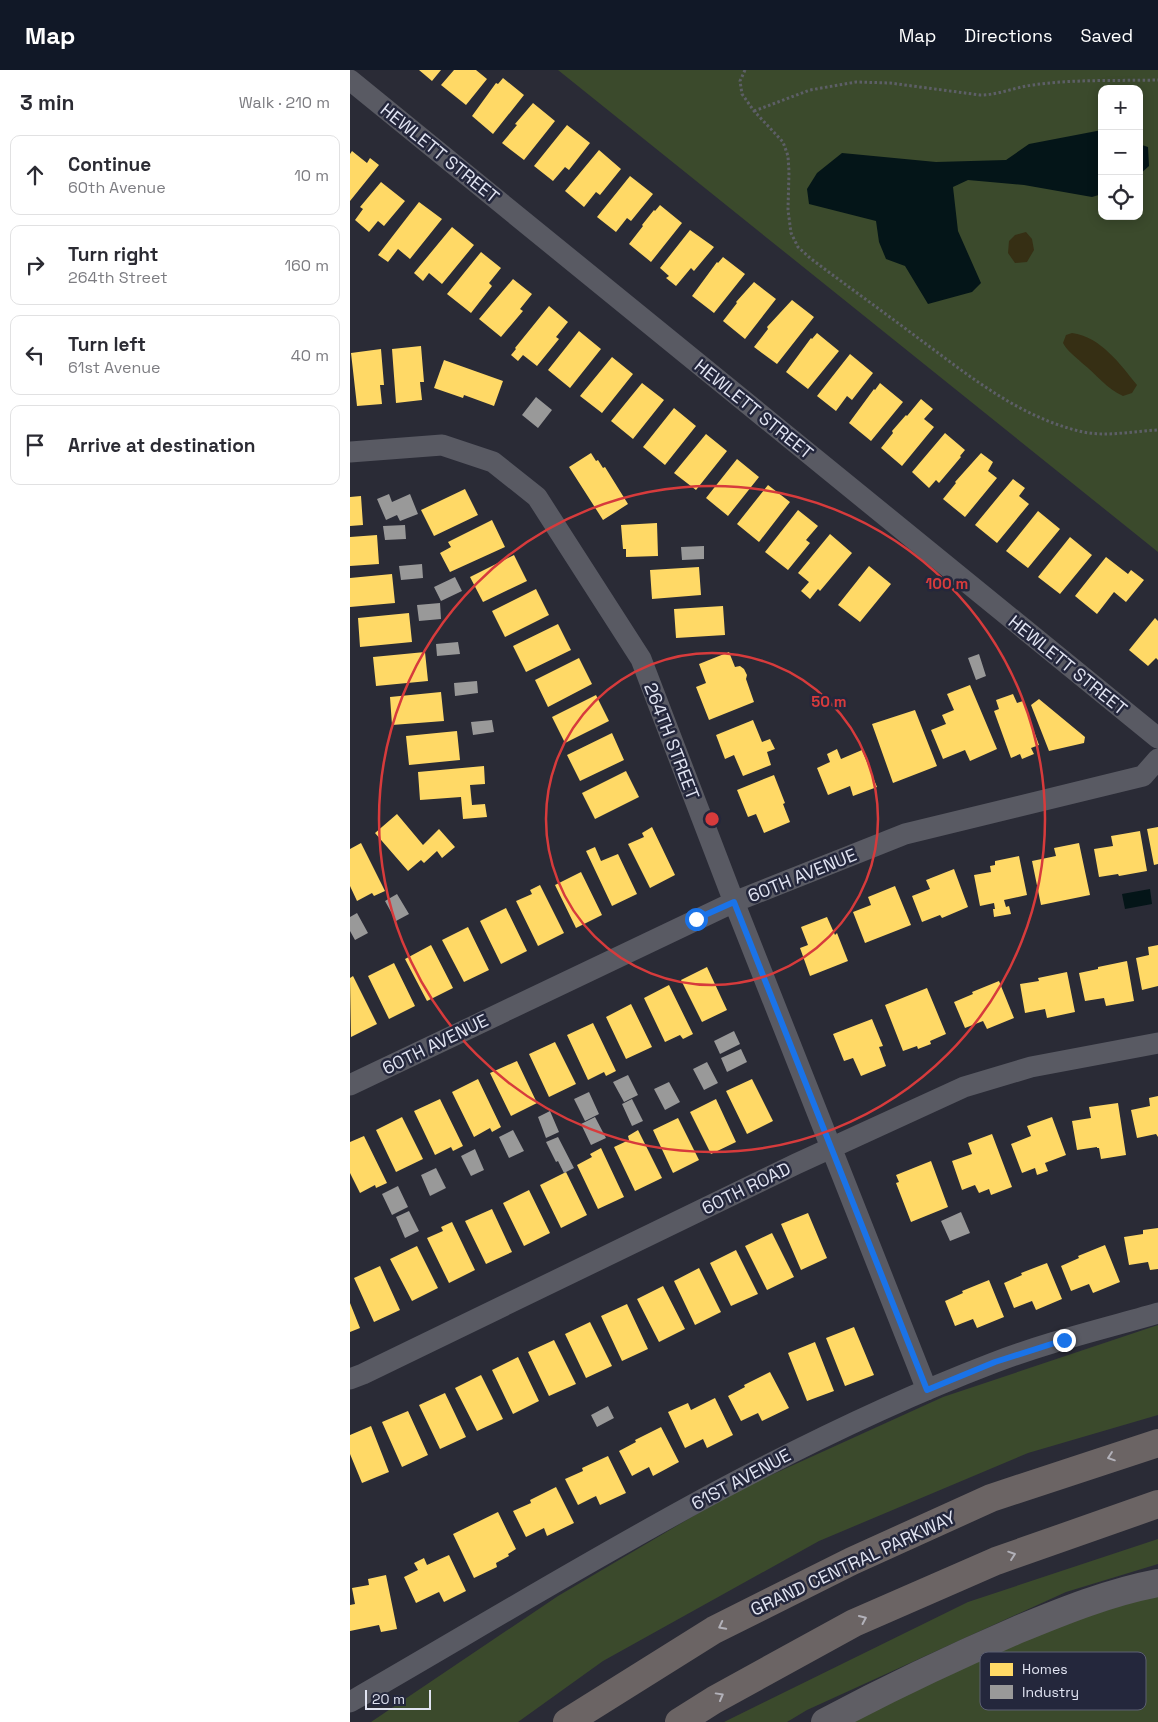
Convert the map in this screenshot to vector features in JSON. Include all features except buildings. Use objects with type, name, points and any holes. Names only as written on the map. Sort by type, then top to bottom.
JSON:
[{"type":"highway","name":"GRAND CENTRAL PARKWAY","points":[[567,1722],[714,1630],[852,1561],[991,1498],[1158,1443]]},
{"type":"highway","points":[[679,1722],[714,1700],[854,1623],[996,1561],[1158,1504]]},
{"type":"main road","points":[[825,1722],[951,1659],[1030,1625],[1118,1593],[1158,1583]]},
{"type":"street","name":"HEWLETT STREET","points":[[350,80],[1158,738]]},
{"type":"street","name":"264TH STREET","points":[[350,452],[442,445],[493,462],[537,497],[641,659],[734,902],[927,1390]]},
{"type":"street","name":"60TH AVENUE","points":[[350,1085],[734,902],[905,834],[1143,776],[1158,759]]},
{"type":"street","name":"60TH ROAD","points":[[350,1379],[831,1148],[964,1087],[1030,1068],[1158,1042]]},
{"type":"street","name":"61ST AVENUE","points":[[350,1702],[709,1494],[817,1439],[995,1362],[1158,1313]]},
{"type":"path","points":[[745,70],[740,81],[742,94],[754,111],[783,142],[788,156],[788,210],[791,233],[798,247],[810,258],[991,392],[1034,416],[1084,432],[1108,434],[1158,430]]},
{"type":"path","points":[[754,111],[810,90],[856,82],[890,83],[992,95],[1032,85],[1060,82],[1158,80]]},
{"type":"green space","points":[[558,70],[1158,70],[1158,552]]},
{"type":"green space","points":[[1158,1325],[1158,1415],[1028,1453],[819,1541],[603,1661],[518,1722],[371,1722],[558,1596],[734,1492],[943,1397]]},
{"type":"green space","points":[[1158,1539],[1158,1564],[1066,1592],[807,1710],[787,1722],[724,1722],[968,1602]]},
{"type":"green space","points":[[1158,1583],[1158,1722],[825,1722],[980,1657],[980,1710],[1146,1710],[1146,1652],[993,1652]]},
{"type":"sand","points":[[1026,232],[1032,239],[1034,250],[1027,262],[1015,263],[1008,253],[1009,241],[1015,235]]},
{"type":"sand","points":[[1072,333],[1092,340],[1109,353],[1137,385],[1132,393],[1123,396],[1112,389],[1069,351],[1063,343],[1066,335]]},
{"type":"shaded area","points":[[1098,131],[1098,195],[1092,197],[1024,185],[968,180],[953,187],[958,231],[981,283],[972,292],[928,304],[905,266],[886,259],[879,242],[876,221],[809,204],[807,189],[817,173],[842,153],[936,162],[1006,160],[1029,144]]},
{"type":"shaded area","points":[[1143,145],[1148,147],[1149,166],[1143,171]]},
{"type":"shaded area","points":[[1150,889],[1152,904],[1125,909],[1122,894]]},
{"type":"route","points":[[696,919],[734,902],[927,1390],[995,1362],[1064,1340]]}]
